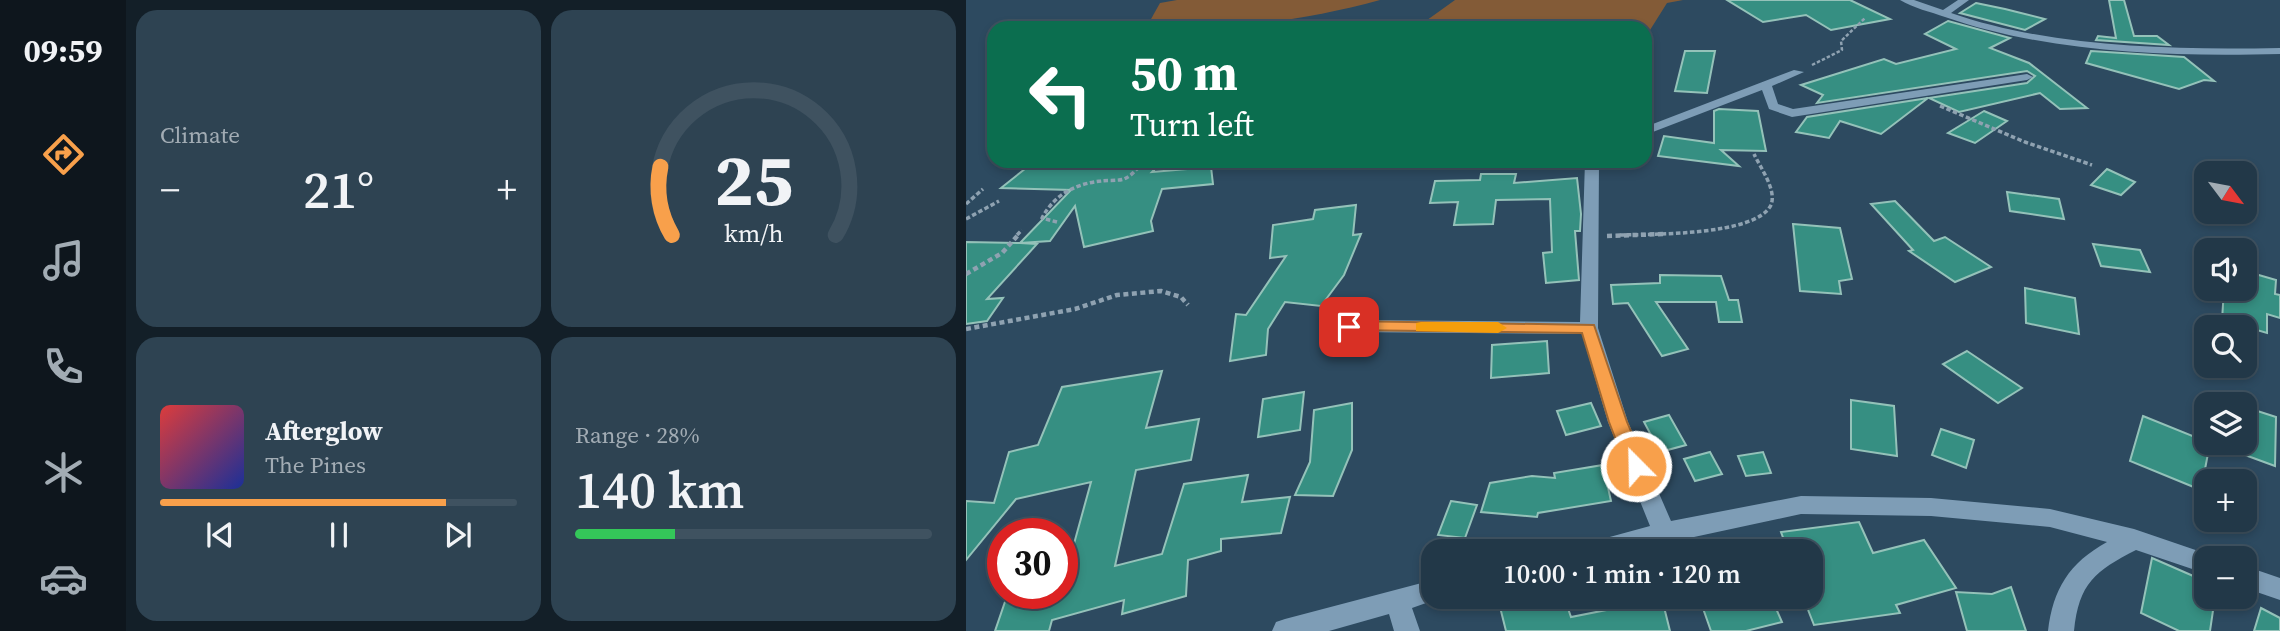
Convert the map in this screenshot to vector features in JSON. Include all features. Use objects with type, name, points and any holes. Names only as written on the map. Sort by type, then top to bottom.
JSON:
[{"type":"street","points":[[1905,0],[1978,25],[2046,38],[2138,50],[2280,51]]},
{"type":"street","points":[[1945,13],[1964,0]]},
{"type":"street","points":[[2046,38],[2050,51]]},
{"type":"street","points":[[1652,128],[1767,87],[1798,72]]},
{"type":"street","points":[[1767,87],[1773,106],[1792,113],[2027,77]]},
{"type":"street","points":[[1591,168],[1589,328],[1618,422],[1664,532]]},
{"type":"street","points":[[1349,327],[1589,328]]},
{"type":"street","points":[[1637,539],[1801,505],[1931,507],[2050,517],[2134,539],[2194,560]]},
{"type":"street","points":[[2061,631],[2067,591],[2087,564],[2134,539]]},
{"type":"street","points":[[2257,581],[2280,589]]},
{"type":"street","points":[[1285,631],[1421,594]]},
{"type":"street","points":[[1397,600],[1407,631]]},
{"type":"path","points":[[1798,72],[1842,50],[1841,41],[1849,30],[1865,18]]},
{"type":"path","points":[[1913,95],[2025,142],[2092,165]]},
{"type":"path","points":[[1591,237],[1724,228],[1760,218],[1768,211],[1771,195],[1754,154]]},
{"type":"path","points":[[1057,222],[1042,218],[1058,196],[1070,188],[1106,179],[1124,179],[1136,168]]},
{"type":"path","points":[[966,204],[983,189]]},
{"type":"path","points":[[966,219],[999,201]]},
{"type":"path","points":[[966,274],[1002,253],[1023,230]]},
{"type":"path","points":[[966,329],[1075,309],[1117,295],[1161,291],[1181,297],[1188,305]]},
{"type":"shaded area","points":[[1177,0],[1380,0],[1278,21],[1150,21],[1160,3]]},
{"type":"shaded area","points":[[1455,0],[1683,0],[1667,3],[1652,27],[1652,21],[1426,21]]},
{"type":"building","points":[[1727,0],[1850,0],[1890,19],[1831,30],[1806,15],[1763,22]]},
{"type":"building","points":[[2109,0],[2124,0],[2134,36],[2157,36],[2169,45],[2096,40],[2098,36],[2116,38]]},
{"type":"building","points":[[1976,3],[2045,19],[2025,30],[1960,13]]},
{"type":"building","points":[[1948,21],[2010,38],[1990,48],[2029,63],[2087,108],[2060,109],[2040,93],[1959,112],[1929,98],[2027,83],[2035,76],[2027,71],[1817,103],[1823,95],[1801,85],[1884,59],[1896,64],[1956,49],[1925,34]]},
{"type":"building","points":[[1685,51],[1715,51],[1707,93],[1675,91]]},
{"type":"building","points":[[2091,51],[2184,57],[2214,81],[2204,80],[2179,89],[2086,63]]},
{"type":"building","points":[[1928,98],[1881,134],[1840,121],[1829,138],[1796,132],[1807,117]]},
{"type":"building","points":[[1714,111],[1758,111],[1766,151],[1721,150],[1739,166],[1658,156],[1664,136],[1714,143]]},
{"type":"building","points":[[1984,111],[2007,121],[1975,143],[1948,133]]},
{"type":"building","points":[[1026,168],[1156,168],[1152,172],[1211,168],[1213,184],[1162,189],[1151,221],[1153,231],[1084,247],[1075,206],[1050,241],[1020,243],[1071,190],[1001,188]]},
{"type":"building","points":[[2107,169],[2135,182],[2121,195],[2091,185]]},
{"type":"building","points":[[1481,174],[1516,174],[1514,183],[1577,178],[1581,214],[1580,231],[1575,231],[1579,280],[1546,283],[1543,253],[1552,252],[1550,199],[1496,200],[1493,224],[1454,225],[1458,202],[1430,203],[1435,181],[1480,180]]},
{"type":"building","points":[[2007,192],[2059,199],[2064,219],[2010,211]]},
{"type":"building","points":[[1895,201],[1934,241],[1945,237],[1991,267],[1955,282],[1909,251],[1913,250],[1871,204]]},
{"type":"building","points":[[1356,205],[1353,235],[1361,234],[1344,275],[1321,306],[1285,302],[1268,329],[1266,355],[1230,361],[1236,314],[1246,315],[1286,256],[1270,258],[1273,225],[1313,219],[1315,210]]},
{"type":"building","points":[[1793,224],[1840,228],[1852,279],[1839,281],[1841,294],[1800,291]]},
{"type":"building","points":[[966,242],[1037,244],[987,299],[1003,298],[987,321],[966,324]]},
{"type":"building","points":[[2093,244],[2140,250],[2150,272],[2101,266]]},
{"type":"building","points":[[2257,274],[2276,280],[2275,294],[2280,295],[2280,318],[2267,314],[2267,333],[2257,330],[2257,315],[2222,315],[2223,301],[2257,301]]},
{"type":"building","points":[[1660,275],[1721,276],[1729,300],[1738,300],[1742,322],[1719,322],[1716,302],[1656,302],[1688,349],[1662,356],[1628,303],[1613,304],[1611,285],[1660,283]]},
{"type":"building","points":[[2025,288],[2075,298],[2079,334],[2026,323]]},
{"type":"building","points":[[1547,341],[1549,373],[1491,378],[1492,345]]},
{"type":"building","points":[[1967,351],[2022,388],[1998,403],[1943,364]]},
{"type":"building","points":[[1162,371],[1146,428],[1199,419],[1191,460],[1136,470],[1115,566],[1162,554],[1184,484],[1248,475],[1242,502],[1290,497],[1281,533],[1221,539],[1221,551],[1188,560],[1186,596],[1122,614],[1124,600],[1052,620],[1049,631],[995,631],[1003,609],[1078,609],[1078,529],[1091,482],[1016,499],[1000,518],[987,518],[987,534],[966,560],[966,501],[994,503],[1009,452],[1038,445],[1062,387]]},
{"type":"building","points":[[1304,392],[1300,430],[1258,437],[1263,399]]},
{"type":"building","points":[[1851,400],[1894,406],[1897,456],[1851,449]]},
{"type":"building","points":[[1352,403],[1352,450],[1333,496],[1295,495],[1310,462],[1314,410]]},
{"type":"building","points":[[1591,403],[1601,426],[1566,435],[1557,411]]},
{"type":"building","points":[[2257,411],[2276,417],[2275,466],[2245,455],[2257,455]]},
{"type":"building","points":[[1669,415],[1686,445],[1660,452],[1644,422]]},
{"type":"building","points":[[2143,416],[2194,437],[2194,455],[2208,455],[2205,469],[2194,469],[2194,487],[2130,461]]},
{"type":"building","points":[[1941,429],[1974,440],[1966,468],[1932,455]]},
{"type":"building","points":[[1710,452],[1722,474],[1695,481],[1684,459]]},
{"type":"building","points":[[1763,452],[1771,473],[1746,476],[1738,456]]},
{"type":"building","points":[[1603,465],[1611,501],[1538,513],[1537,517],[1481,512],[1490,483],[1532,476],[1555,478],[1554,473]]},
{"type":"building","points":[[1451,501],[1477,505],[1465,538],[1438,535]]},
{"type":"building","points":[[1859,522],[1873,553],[1924,540],[1956,588],[1896,605],[1900,613],[1814,625],[1808,609],[1823,609],[1823,539],[1784,539],[1781,532]]},
{"type":"building","points":[[2152,558],[2194,576],[2194,609],[2213,609],[2210,631],[2179,631],[2141,613]]},
{"type":"building","points":[[2011,587],[2026,631],[1967,631],[1956,592],[1992,594]]},
{"type":"building","points":[[2261,608],[2280,618],[2280,631],[2254,631]]},
{"type":"building","points":[[1500,609],[1568,609],[1571,617],[1611,609],[1664,609],[1670,631],[1506,631]]},
{"type":"building","points":[[1703,609],[1776,609],[1782,622],[1746,631],[1711,631]]},
{"type":"slow traffic","points":[[1421,327],[1498,328]]},
{"type":"route","points":[[1349,327],[1589,328],[1618,422],[1636,466]]}]
